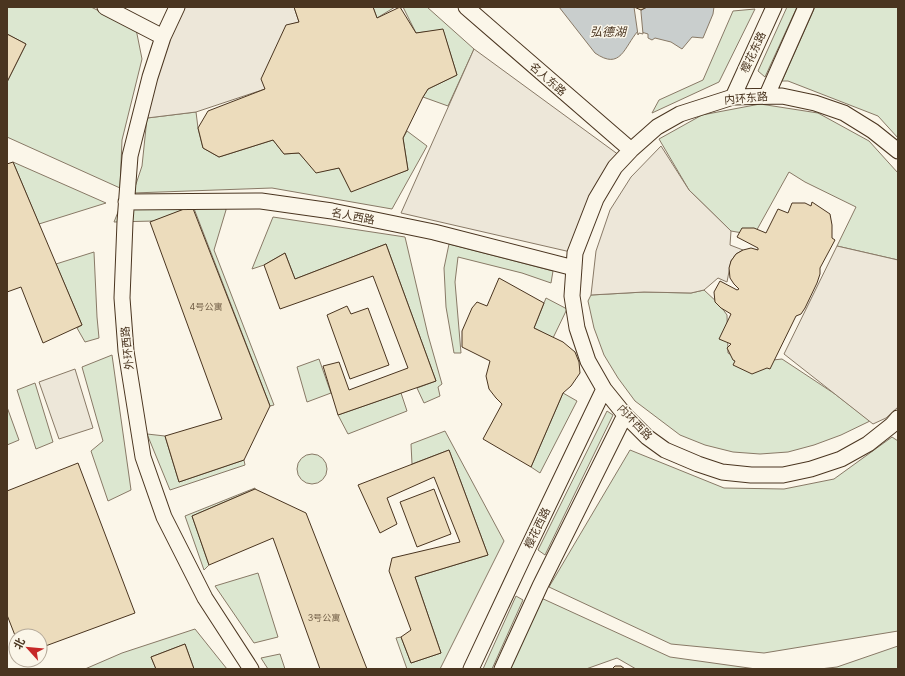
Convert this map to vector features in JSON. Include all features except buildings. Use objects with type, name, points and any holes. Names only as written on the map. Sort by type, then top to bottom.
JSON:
[{"type":"street","points":[[105,7],[163,37]]},
{"type":"street","name":"外环西路","points":[[177,7],[163,37],[150,77],[130,156],[126,202],[122,298],[126,351],[143,457],[167,524],[205,598],[251,669]]},
{"type":"street","name":"名人东路","points":[[466,7],[630,150]]},
{"type":"street","name":"樱花东路","points":[[733,97],[774,7]]},
{"type":"street","points":[[767,96],[806,7]]},
{"type":"street","name":"内环东路","points":[[596,199],[615,167],[630,150],[657,127],[680,114],[715,101],[733,97],[782,96],[815,103],[844,113],[873,131],[898,151]]},
{"type":"street","name":"内环西路","points":[[596,199],[575,253],[572,296],[577,328],[588,361],[604,388],[625,414],[647,437],[665,450],[722,472],[751,475],[783,475],[811,469],[841,459],[868,444],[896,424]]},
{"type":"street","name":"名人西路","points":[[126,202],[260,201],[332,211],[434,232],[574,268]]},
{"type":"street","name":"樱花西路","points":[[471,669],[604,388]]},
{"type":"street","points":[[502,669],[540,586],[625,414]]},
{"type":"green space","points":[[7,7],[91,7],[136,29],[142,59],[122,140],[120,188],[7,137],[7,82],[26,44],[7,34]]},
{"type":"green space","points":[[373,7],[395,7],[377,18]]},
{"type":"green space","points":[[403,7],[427,7],[474,49],[448,106],[423,97],[428,89],[457,75],[443,30],[416,33]]},
{"type":"green space","points":[[787,7],[797,7],[765,77],[758,71]]},
{"type":"green space","points":[[815,7],[898,7],[898,138],[878,116],[788,81],[782,81]]},
{"type":"green space","points":[[755,9],[719,82],[652,113],[659,100],[703,80],[733,11]]},
{"type":"green space","points":[[760,104],[818,113],[869,141],[898,173],[898,260],[837,246],[856,207],[805,182],[789,172],[754,235],[731,231],[689,190],[659,139],[702,115]]},
{"type":"green space","points":[[196,112],[203,148],[219,157],[273,140],[284,154],[299,153],[316,172],[339,168],[351,191],[408,170],[403,138],[407,131],[427,146],[392,209],[272,188],[133,193],[142,166],[147,118]]},
{"type":"green space","points":[[13,162],[106,203],[39,224]]},
{"type":"green space","points":[[225,203],[226,210],[214,250],[274,405],[270,406],[193,206],[154,221],[114,222],[120,207]]},
{"type":"green space","points":[[273,217],[405,237],[428,335],[442,384],[438,387],[440,396],[424,403],[417,388],[436,381],[386,244],[295,279],[285,253],[264,265],[252,269]]},
{"type":"green space","points":[[449,244],[553,271],[551,283],[522,273],[458,257],[455,282],[461,353],[454,353],[446,307],[444,268]]},
{"type":"green space","points":[[94,252],[99,338],[85,342],[77,328],[82,325],[56,264]]},
{"type":"green space","points":[[704,290],[719,304],[727,315],[728,353],[746,363],[782,359],[835,394],[870,421],[841,435],[814,445],[788,452],[760,454],[733,452],[705,445],[680,435],[635,401],[618,378],[604,355],[594,328],[588,301],[591,295],[644,292],[691,293]]},
{"type":"green space","points":[[546,298],[567,309],[553,338],[534,328]]},
{"type":"green space","points":[[112,355],[131,490],[108,501],[91,451],[103,441],[82,367]]},
{"type":"green space","points":[[319,359],[331,393],[307,402],[297,367]]},
{"type":"green space","points":[[35,383],[53,442],[36,449],[17,390]]},
{"type":"green space","points":[[401,393],[407,411],[348,434],[338,415]]},
{"type":"green space","points":[[563,393],[577,401],[540,473],[531,467]]},
{"type":"green space","points":[[7,407],[19,440],[7,445]]},
{"type":"green space","points":[[607,411],[613,415],[545,555],[538,550]]},
{"type":"green space","points":[[445,431],[504,541],[440,669],[407,669],[396,638],[401,637],[411,663],[441,653],[415,577],[488,555],[449,450],[412,464],[411,444]]},
{"type":"green space","points":[[147,434],[165,436],[179,482],[244,460],[245,465],[170,490]]},
{"type":"green space","points":[[892,437],[898,441],[898,631],[764,653],[671,644],[549,587],[630,450],[724,488],[784,489],[834,479]]},
{"type":"green space","points":[[312,454],[323,458],[327,469],[323,480],[312,484],[301,480],[297,469],[301,458]]},
{"type":"green space","points":[[255,488],[192,516],[209,565],[204,570],[185,516]]},
{"type":"green space","points":[[258,573],[278,637],[254,643],[215,586]]},
{"type":"green space","points":[[516,596],[523,600],[492,669],[483,669]]},
{"type":"green space","points":[[539,597],[670,657],[756,669],[636,669],[617,658],[586,669],[507,669]]},
{"type":"green space","points":[[195,629],[227,669],[194,669],[185,644],[151,657],[156,669],[85,669],[122,653]]},
{"type":"green space","points":[[898,646],[898,669],[820,669],[837,667]]},
{"type":"green space","points":[[280,654],[285,669],[268,669],[261,658]]},
{"type":"shaded area","points":[[177,7],[294,7],[299,22],[286,26],[265,89],[196,112],[139,119]]},
{"type":"shaded area","points":[[474,49],[623,158],[575,253],[401,213]]},
{"type":"shaded area","points":[[661,146],[689,190],[731,231],[730,245],[743,250],[736,254],[731,261],[727,282],[718,278],[704,290],[691,293],[644,292],[591,295],[596,251],[610,210],[631,177]]},
{"type":"shaded area","points":[[837,246],[898,260],[898,407],[886,418],[873,424],[784,354]]},
{"type":"shaded area","points":[[75,369],[93,428],[59,439],[39,382]]},
{"type":"water","name":"弘德湖","points":[[559,7],[714,7],[713,14],[703,38],[692,37],[682,49],[671,42],[655,38],[652,40],[648,38],[648,34],[638,31],[621,55],[611,59],[604,58],[595,53]]},
{"type":"pier","points":[[634,7],[647,7],[641,10],[643,34],[639,33],[638,35]]}]
